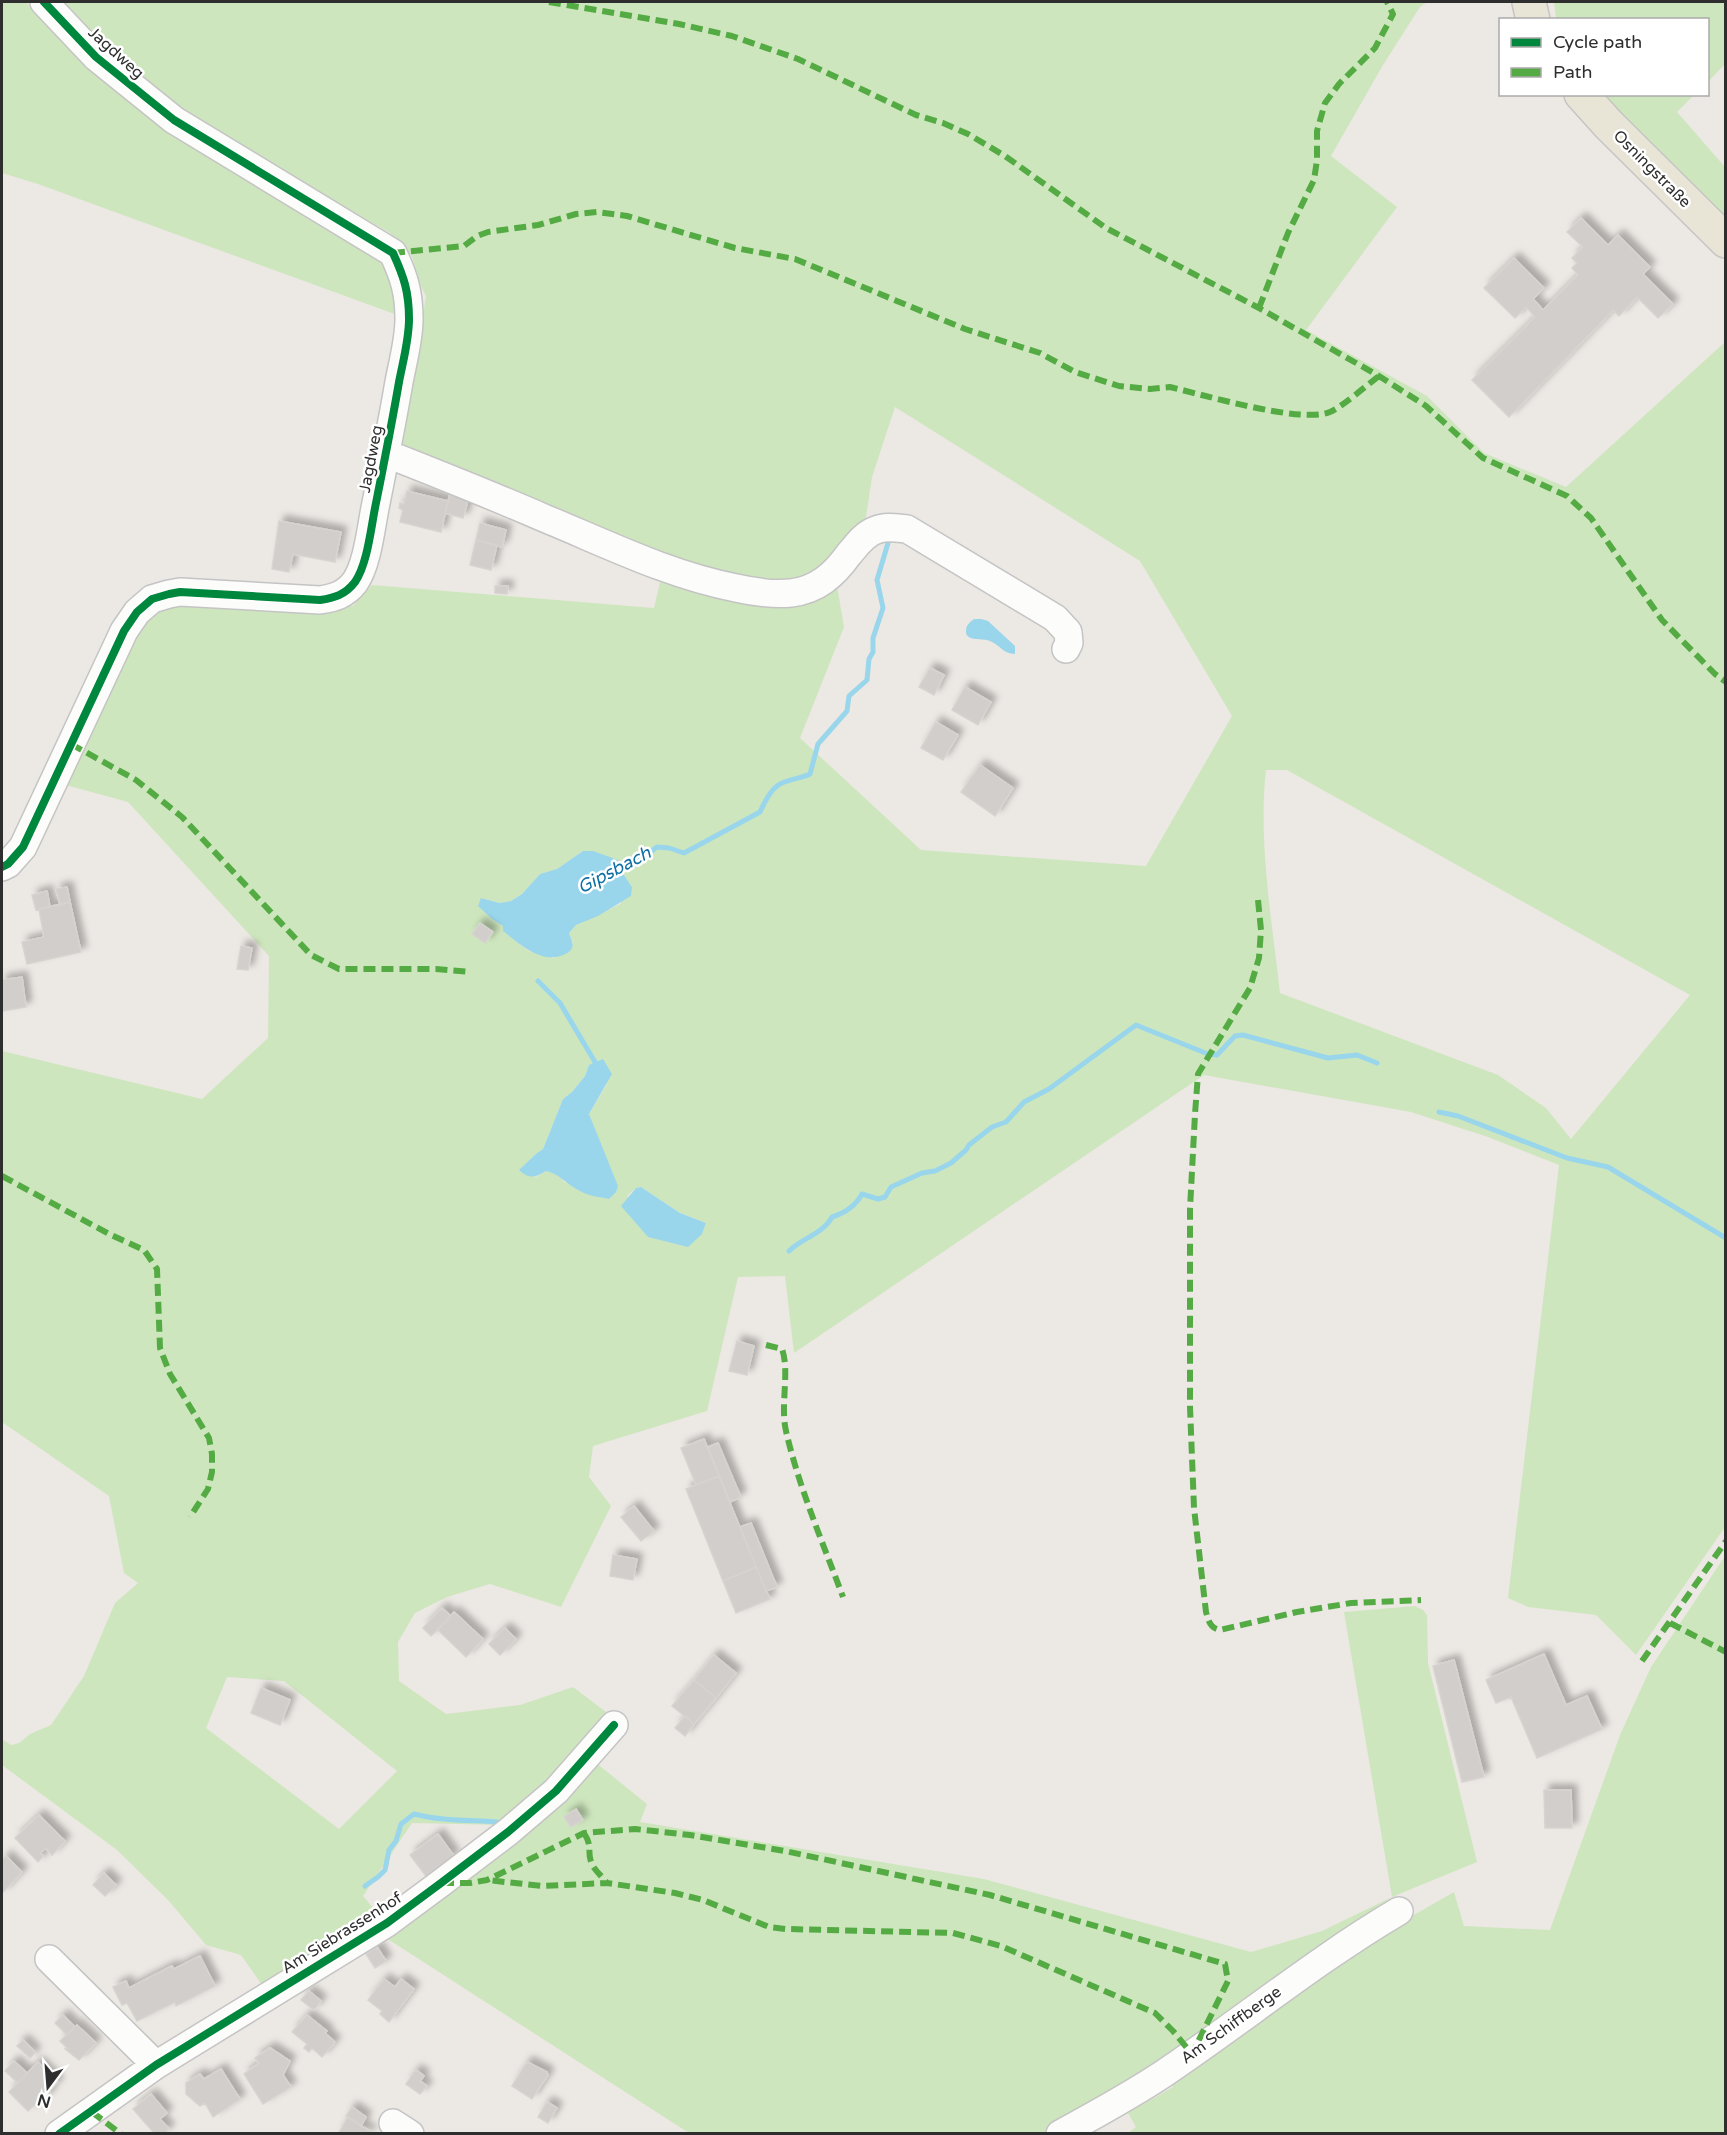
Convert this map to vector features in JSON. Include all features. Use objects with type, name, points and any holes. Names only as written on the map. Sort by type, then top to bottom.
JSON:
[{"type":"main road","points":[[1529,2],[1533,18]]},
{"type":"main road","name":"Osningstraße","points":[[1583,96],[1725,241]]},
{"type":"street","name":"Jagdweg","points":[[2,867],[8,864],[23,848],[124,631],[137,612],[152,599],[180,592],[298,600],[333,598],[347,592],[356,581],[362,567],[386,456],[409,322],[405,279],[393,253],[174,120],[96,57],[44,2]]},
{"type":"street","points":[[386,456],[400,459],[491,495],[664,568],[718,584],[763,593],[790,593],[810,589],[826,580],[840,567],[860,540],[874,530],[890,527],[907,530],[1055,618],[1068,632],[1069,643],[1066,649]]},
{"type":"street","name":"Am Siebrassenhof","points":[[59,2133],[156,2065],[387,1923],[508,1832],[556,1791],[614,1725]]},
{"type":"street","name":"Am Schiffberge","points":[[1060,2133],[1101,2112],[1162,2075],[1339,1948],[1399,1911]]},
{"type":"street","points":[[49,1959],[156,2065]]},
{"type":"green space","points":[[2,2],[26,2],[62,38],[372,252],[392,278],[400,316],[38,184],[2,173]]},
{"type":"green space","points":[[61,2],[1427,2],[1420,7],[1383,65],[1331,156],[1397,207],[1306,330],[1427,396],[1484,453],[1566,487],[1725,342],[1725,1527],[1636,1655],[1596,1615],[1528,1607],[1508,1598],[1559,1165],[1488,1137],[1411,1112],[1204,1075],[794,1353],[785,1276],[738,1277],[707,1411],[593,1446],[589,1477],[611,1506],[561,1607],[490,1584],[447,1597],[415,1613],[398,1642],[399,1681],[446,1714],[520,1705],[573,1687],[610,1715],[502,1825],[412,1823],[363,1896],[381,1917],[262,1985],[241,1955],[206,1945],[169,1901],[117,1850],[2,1765],[2,1739],[11,1745],[19,1743],[30,1734],[51,1725],[84,1676],[115,1603],[138,1583],[124,1573],[109,1496],[2,1422],[2,1051],[202,1099],[268,1038],[269,956],[128,802],[62,784],[150,610],[175,605],[287,609],[353,606],[372,585],[654,608],[660,582],[690,591],[768,604],[837,586],[844,627],[800,738],[921,850],[1146,866],[1232,716],[1140,561],[895,407],[872,477],[866,517],[825,573],[798,583],[712,574],[402,449],[426,296],[419,282],[412,256],[390,233],[175,109],[70,15]],"holes":[[[1266,770],[1287,770],[1690,995],[1571,1139],[1546,1108],[1498,1075],[1280,993],[1267,882],[1264,797]],[[583,851],[618,860],[620,869],[632,887],[620,904],[576,925],[569,933],[573,943],[554,958],[529,951],[503,931],[503,926],[492,919],[481,898],[501,903],[511,901],[522,894],[540,874],[557,869]],[[589,1065],[607,1084],[589,1114],[602,1149],[565,1183],[558,1174],[546,1171],[536,1177],[520,1170],[543,1149],[563,1099],[585,1076]],[[641,1187],[680,1213],[706,1223],[702,1234],[627,1196],[636,1188]],[[227,1677],[284,1681],[397,1771],[339,1829],[206,1728]]]},
{"type":"green space","points":[[1554,2],[1725,2],[1725,64],[1709,81],[1709,18],[1556,18]]},
{"type":"green space","points":[[1604,96],[1693,96],[1677,112],[1725,167],[1725,221]]},
{"type":"green space","points":[[1725,1556],[1725,2133],[1127,2134],[1136,2127],[1128,2113],[1173,2087],[1169,2079],[1363,1944],[1454,1892],[1464,1926],[1550,1930],[1620,1735],[1651,1667]]},
{"type":"green space","points":[[1415,1606],[1427,1615],[1428,1663],[1477,1862],[1392,1897],[1344,1612]]},
{"type":"green space","points":[[595,1762],[647,1804],[640,1822],[984,1879],[1251,1952],[1322,1931],[1392,1897],[1309,1954],[1148,2077],[1047,2128],[1052,2133],[689,2133],[383,1936]]},
{"type":"water","points":[[974,619],[988,621],[1015,646],[1015,654],[1007,653],[990,641],[968,637],[967,627]]},
{"type":"water","points":[[583,851],[593,851],[618,860],[620,869],[632,887],[631,896],[598,916],[576,925],[569,933],[572,947],[567,953],[558,957],[550,957],[533,952],[503,931],[503,926],[478,906],[481,898],[500,903],[511,901],[522,894],[540,874],[557,869]]},
{"type":"water","points":[[603,1059],[612,1074],[589,1114],[618,1186],[609,1199],[583,1193],[551,1172],[546,1171],[532,1176],[519,1170],[543,1149],[563,1099],[585,1076],[589,1065]]},
{"type":"water","points":[[641,1187],[680,1213],[706,1223],[702,1234],[688,1247],[648,1237],[621,1206],[636,1188]]},
{"type":"building","points":[[1581,218],[1608,245],[1618,235],[1650,267],[1643,274],[1673,304],[1658,318],[1637,297],[1619,316],[1613,310],[1509,417],[1472,380],[1535,317],[1526,307],[1515,318],[1484,288],[1514,258],[1544,288],[1533,299],[1543,310],[1578,275],[1572,268],[1577,263],[1572,258],[1583,247],[1567,232]]},
{"type":"building","points":[[407,491],[448,501],[441,532],[400,522],[403,510],[399,508],[400,503],[404,504]]},
{"type":"building","points":[[450,494],[468,500],[463,518],[445,513]]},
{"type":"building","points":[[279,521],[341,532],[335,562],[293,554],[289,572],[272,569]]},
{"type":"building","points":[[480,523],[506,530],[502,547],[476,540]]},
{"type":"building","points":[[476,540],[497,545],[491,570],[470,565]]},
{"type":"building","points":[[495,586],[508,586],[507,594],[495,593]]},
{"type":"building","points":[[930,668],[944,675],[934,695],[919,687]]},
{"type":"building","points":[[965,687],[991,702],[978,725],[952,710]]},
{"type":"building","points":[[936,722],[958,735],[943,760],[921,748]]},
{"type":"building","points":[[980,765],[1013,788],[995,816],[961,792]]},
{"type":"building","points":[[67,887],[70,902],[60,905],[56,889]]},
{"type":"building","points":[[47,891],[50,907],[36,910],[32,895]]},
{"type":"building","points":[[70,902],[81,952],[27,964],[22,942],[44,937],[39,909]]},
{"type":"building","points":[[480,923],[493,932],[485,943],[472,934]]},
{"type":"building","points":[[241,946],[252,948],[248,970],[237,969]]},
{"type":"building","points":[[22,977],[26,1007],[2,1011],[2,980]]},
{"type":"building","points":[[737,1341],[754,1346],[747,1375],[729,1371]]},
{"type":"building","points":[[704,1439],[719,1476],[696,1485],[681,1448]]},
{"type":"building","points":[[718,1443],[740,1495],[739,1498],[730,1502],[708,1447]]},
{"type":"building","points":[[719,1476],[756,1567],[723,1581],[686,1489]]},
{"type":"building","points":[[634,1506],[654,1531],[641,1541],[621,1517]]},
{"type":"building","points":[[751,1523],[777,1587],[766,1591],[740,1527]]},
{"type":"building","points":[[613,1555],[637,1559],[633,1580],[610,1576]]},
{"type":"building","points":[[756,1567],[770,1599],[736,1613],[723,1581]]},
{"type":"building","points":[[442,1608],[451,1616],[431,1636],[423,1628]]},
{"type":"building","points":[[454,1612],[483,1639],[466,1657],[438,1630]]},
{"type":"building","points":[[505,1628],[516,1639],[500,1655],[489,1644]]},
{"type":"building","points":[[1544,1654],[1566,1705],[1587,1696],[1602,1729],[1537,1758],[1511,1697],[1496,1703],[1486,1680]]},
{"type":"building","points":[[714,1655],[736,1673],[716,1698],[694,1680]]},
{"type":"building","points":[[1454,1660],[1484,1777],[1462,1782],[1433,1666]]},
{"type":"building","points":[[694,1680],[716,1698],[694,1724],[672,1706]]},
{"type":"building","points":[[261,1688],[290,1700],[280,1725],[251,1713]]},
{"type":"building","points":[[685,1716],[694,1724],[685,1736],[675,1728]]},
{"type":"building","points":[[1544,1790],[1571,1790],[1572,1828],[1545,1828]]},
{"type":"building","points":[[576,1809],[583,1820],[571,1827],[564,1817]]},
{"type":"building","points":[[39,1815],[65,1841],[52,1855],[46,1848],[40,1853],[43,1856],[38,1862],[15,1838]]},
{"type":"building","points":[[438,1834],[454,1856],[426,1876],[410,1855]]},
{"type":"building","points":[[6,1856],[22,1872],[2,1893],[2,1860]]},
{"type":"building","points":[[104,1873],[116,1885],[105,1896],[93,1885]]},
{"type":"building","points":[[377,1947],[386,1961],[375,1968],[366,1954]]},
{"type":"building","points":[[200,1956],[215,1986],[176,2006],[175,2002],[137,2021],[127,2003],[122,2005],[113,1987],[126,1981],[129,1988],[172,1966],[174,1969]]},
{"type":"building","points":[[384,1979],[395,1987],[401,1979],[414,1989],[389,2022],[380,2014],[382,2011],[368,2000]]},
{"type":"building","points":[[309,1991],[321,2001],[314,2010],[301,2000]]},
{"type":"building","points":[[63,2015],[75,2027],[67,2035],[55,2023]]},
{"type":"building","points":[[307,2015],[327,2031],[325,2033],[335,2042],[322,2057],[312,2048],[309,2052],[304,2048],[307,2044],[292,2032]]},
{"type":"building","points":[[77,2025],[96,2043],[79,2060],[65,2049],[67,2048],[60,2041]]},
{"type":"building","points":[[23,2040],[35,2052],[30,2058],[17,2046]]},
{"type":"building","points":[[270,2048],[290,2061],[283,2075],[291,2087],[263,2104],[244,2074],[259,2063],[255,2058]]},
{"type":"building","points":[[14,2061],[27,2073],[18,2083],[5,2071]]},
{"type":"building","points":[[38,2062],[58,2082],[45,2098],[42,2098],[28,2111],[9,2092]]},
{"type":"building","points":[[527,2062],[547,2072],[548,2075],[532,2099],[512,2086]]},
{"type":"building","points":[[221,2069],[240,2099],[213,2117],[205,2103],[200,2106],[186,2094],[186,2083],[200,2074],[204,2079]]},
{"type":"building","points":[[416,2070],[424,2076],[420,2081],[427,2086],[420,2094],[406,2084]]},
{"type":"building","points":[[151,2094],[167,2113],[160,2119],[169,2129],[163,2134],[155,2134],[133,2109]]},
{"type":"building","points":[[547,2102],[557,2108],[548,2123],[538,2117]]},
{"type":"building","points":[[352,2107],[366,2117],[361,2126],[346,2116]]},
{"type":"building","points":[[348,2117],[371,2132],[370,2134],[338,2134]]},
{"type":"waterway","name":"Gipsbach","points":[[615,872],[644,857],[657,847],[684,853],[760,812],[769,794],[780,784],[810,774],[818,744],[847,711],[849,696],[867,680],[869,659],[873,652],[873,638],[883,608],[877,580],[888,543]]},
{"type":"waterway","name":"Gipsbach","points":[[538,981],[560,1003],[595,1062],[595,1069]]},
{"type":"waterway","points":[[789,1251],[818,1232],[832,1217],[850,1208],[862,1194],[878,1199],[885,1197],[891,1187],[951,1163],[992,1127],[1006,1122],[1024,1102],[1049,1089],[1136,1025],[1208,1054],[1217,1055],[1235,1036],[1243,1035],[1328,1058],[1357,1055],[1377,1063]]},
{"type":"waterway","points":[[1439,1112],[1458,1116],[1567,1158],[1608,1167],[1726,1238]]},
{"type":"waterway","name":"Gipsbach","points":[[365,1886],[385,1870],[389,1850],[396,1841],[401,1824],[414,1814],[445,1819],[497,1822]]},
{"type":"marked path","points":[[549,2],[679,24],[732,36],[798,59],[916,115],[968,134],[1005,156],[1106,228],[1259,308],[1379,376],[1426,406],[1483,458],[1567,496],[1591,518],[1662,620],[1715,674],[1726,682]]},
{"type":"marked path","points":[[1259,308],[1288,233],[1314,180],[1317,131],[1325,103],[1339,84],[1375,48],[1393,14],[1387,2]]},
{"type":"marked path","points":[[393,253],[464,246],[477,236],[488,232],[538,225],[576,214],[597,212],[627,216],[735,248],[795,259],[965,329],[1040,353],[1075,372],[1119,386],[1150,389],[1170,387],[1252,407],[1316,415],[1330,412],[1348,401],[1379,376]]},
{"type":"marked path","points":[[71,744],[136,780],[182,817],[311,955],[339,969],[436,969],[470,972]]},
{"type":"marked path","points":[[1258,900],[1261,930],[1259,958],[1250,988],[1198,1074],[1195,1114],[1190,1209],[1190,1407],[1194,1508],[1206,1612],[1212,1626],[1220,1630],[1297,1612],[1351,1603],[1421,1600]]},
{"type":"marked path","points":[[2,1176],[111,1235],[144,1250],[157,1269],[160,1348],[170,1374],[209,1438],[212,1454],[212,1472],[208,1489],[190,1517]]},
{"type":"marked path","points":[[766,1345],[782,1349],[785,1368],[784,1421],[791,1452],[804,1494],[843,1597]]},
{"type":"marked path","points":[[1642,1661],[1726,1541]]},
{"type":"marked path","points":[[1670,1623],[1726,1652]]},
{"type":"marked path","points":[[442,1883],[470,1883],[487,1880],[584,1833],[635,1829],[690,1835],[785,1851],[990,1895],[1225,1964],[1228,1981],[1192,2054],[1155,2013],[1001,1946],[953,1933],[786,1929],[769,1927],[703,1900],[675,1893],[607,1883],[542,1886],[487,1880]]},
{"type":"marked path","points":[[584,1833],[591,1862],[607,1883]]},
{"type":"marked path","points":[[92,2112],[121,2134]]},
{"type":"cycle path","points":[[2,867],[8,864],[23,847],[124,631],[137,612],[152,599],[180,592],[320,600],[339,595],[355,582],[363,565],[368,544],[409,327],[407,293],[393,253],[174,120],[96,57],[44,2]]},
{"type":"cycle path","points":[[59,2134],[156,2065],[387,1923],[508,1832],[556,1791],[614,1725]]}]
